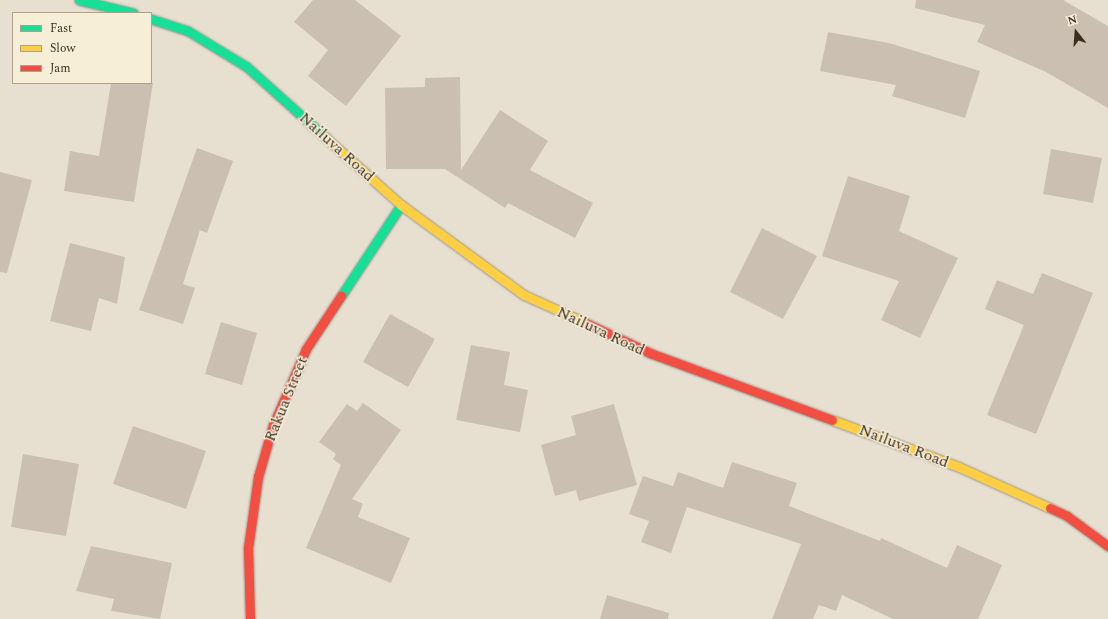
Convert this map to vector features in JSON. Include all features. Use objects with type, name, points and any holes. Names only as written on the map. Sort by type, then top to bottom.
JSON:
[{"type":"main road","points":[[79,0],[129,12]]},
{"type":"main road","name":"Nailuva Road","points":[[152,19],[188,31],[247,67],[401,205],[524,295],[650,353],[959,468],[1067,516],[1108,546]]},
{"type":"main road","name":"Rakua Street","points":[[250,619],[248,548],[258,477],[273,425],[306,349],[401,205]]},
{"type":"building","points":[[313,0],[355,0],[401,36],[346,106],[308,76],[328,50],[294,22]]},
{"type":"building","points":[[916,0],[1063,0],[1108,26],[1108,108],[1046,72],[977,42],[985,25],[915,8]]},
{"type":"building","points":[[828,32],[889,43],[980,71],[965,118],[892,96],[896,85],[820,71]]},
{"type":"building","points":[[460,77],[461,170],[500,110],[548,141],[530,170],[593,203],[575,238],[508,203],[505,208],[445,169],[386,169],[385,88],[425,87],[425,78]]},
{"type":"building","points":[[153,83],[134,202],[64,191],[70,151],[99,156],[111,84]]},
{"type":"building","points":[[197,148],[233,161],[207,233],[200,230],[183,284],[195,288],[183,324],[139,310]]},
{"type":"building","points":[[1051,149],[1102,158],[1093,203],[1043,194]]},
{"type":"building","points":[[0,172],[32,180],[7,273],[0,272]]},
{"type":"building","points":[[848,176],[910,196],[899,231],[958,258],[920,338],[881,320],[899,281],[822,256]]},
{"type":"building","points":[[762,228],[817,256],[783,319],[730,292]]},
{"type":"building","points":[[70,243],[125,257],[117,304],[99,298],[91,331],[50,321]]},
{"type":"building","points":[[1042,273],[1093,293],[1036,434],[987,415],[1024,325],[985,309],[997,280],[1033,294]]},
{"type":"building","points":[[390,314],[435,339],[408,387],[363,362]]},
{"type":"building","points":[[221,322],[257,333],[242,385],[205,374]]},
{"type":"building","points":[[471,345],[510,352],[504,385],[528,390],[520,432],[456,420]]},
{"type":"building","points":[[363,403],[401,430],[352,499],[363,504],[358,517],[410,538],[391,583],[306,548],[341,465],[333,459],[336,454],[319,442],[347,404],[357,411]]},
{"type":"building","points":[[614,404],[637,485],[579,501],[576,490],[555,496],[541,445],[576,435],[571,416]]},
{"type":"building","points":[[133,426],[206,451],[186,509],[113,484]]},
{"type":"building","points":[[23,454],[79,464],[66,536],[11,527]]},
{"type":"building","points":[[732,462],[797,483],[789,506],[880,541],[881,538],[947,568],[957,545],[1002,565],[978,619],[893,619],[842,595],[836,611],[819,605],[813,619],[772,619],[801,544],[687,507],[671,553],[641,542],[649,521],[629,514],[643,476],[673,486],[678,472],[723,488]]},
{"type":"building","points":[[91,546],[172,563],[160,619],[111,611],[114,599],[76,591]]},
{"type":"building","points":[[607,595],[669,613],[668,619],[600,619]]},
{"type":"traffic: fast","points":[[79,0],[129,12]]},
{"type":"traffic: fast","points":[[152,19],[188,31],[247,67],[325,137]]},
{"type":"traffic: fast","points":[[341,296],[401,205]]},
{"type":"traffic: slow","points":[[325,137],[401,205],[524,295],[586,323]]},
{"type":"traffic: slow","points":[[832,420],[959,467],[1050,508]]},
{"type":"traffic: jam","points":[[250,619],[248,548],[258,477],[273,425],[306,349],[341,296]]},
{"type":"traffic: jam","points":[[586,323],[650,353],[832,420]]},
{"type":"traffic: jam","points":[[1050,508],[1067,516],[1108,546]]}]
